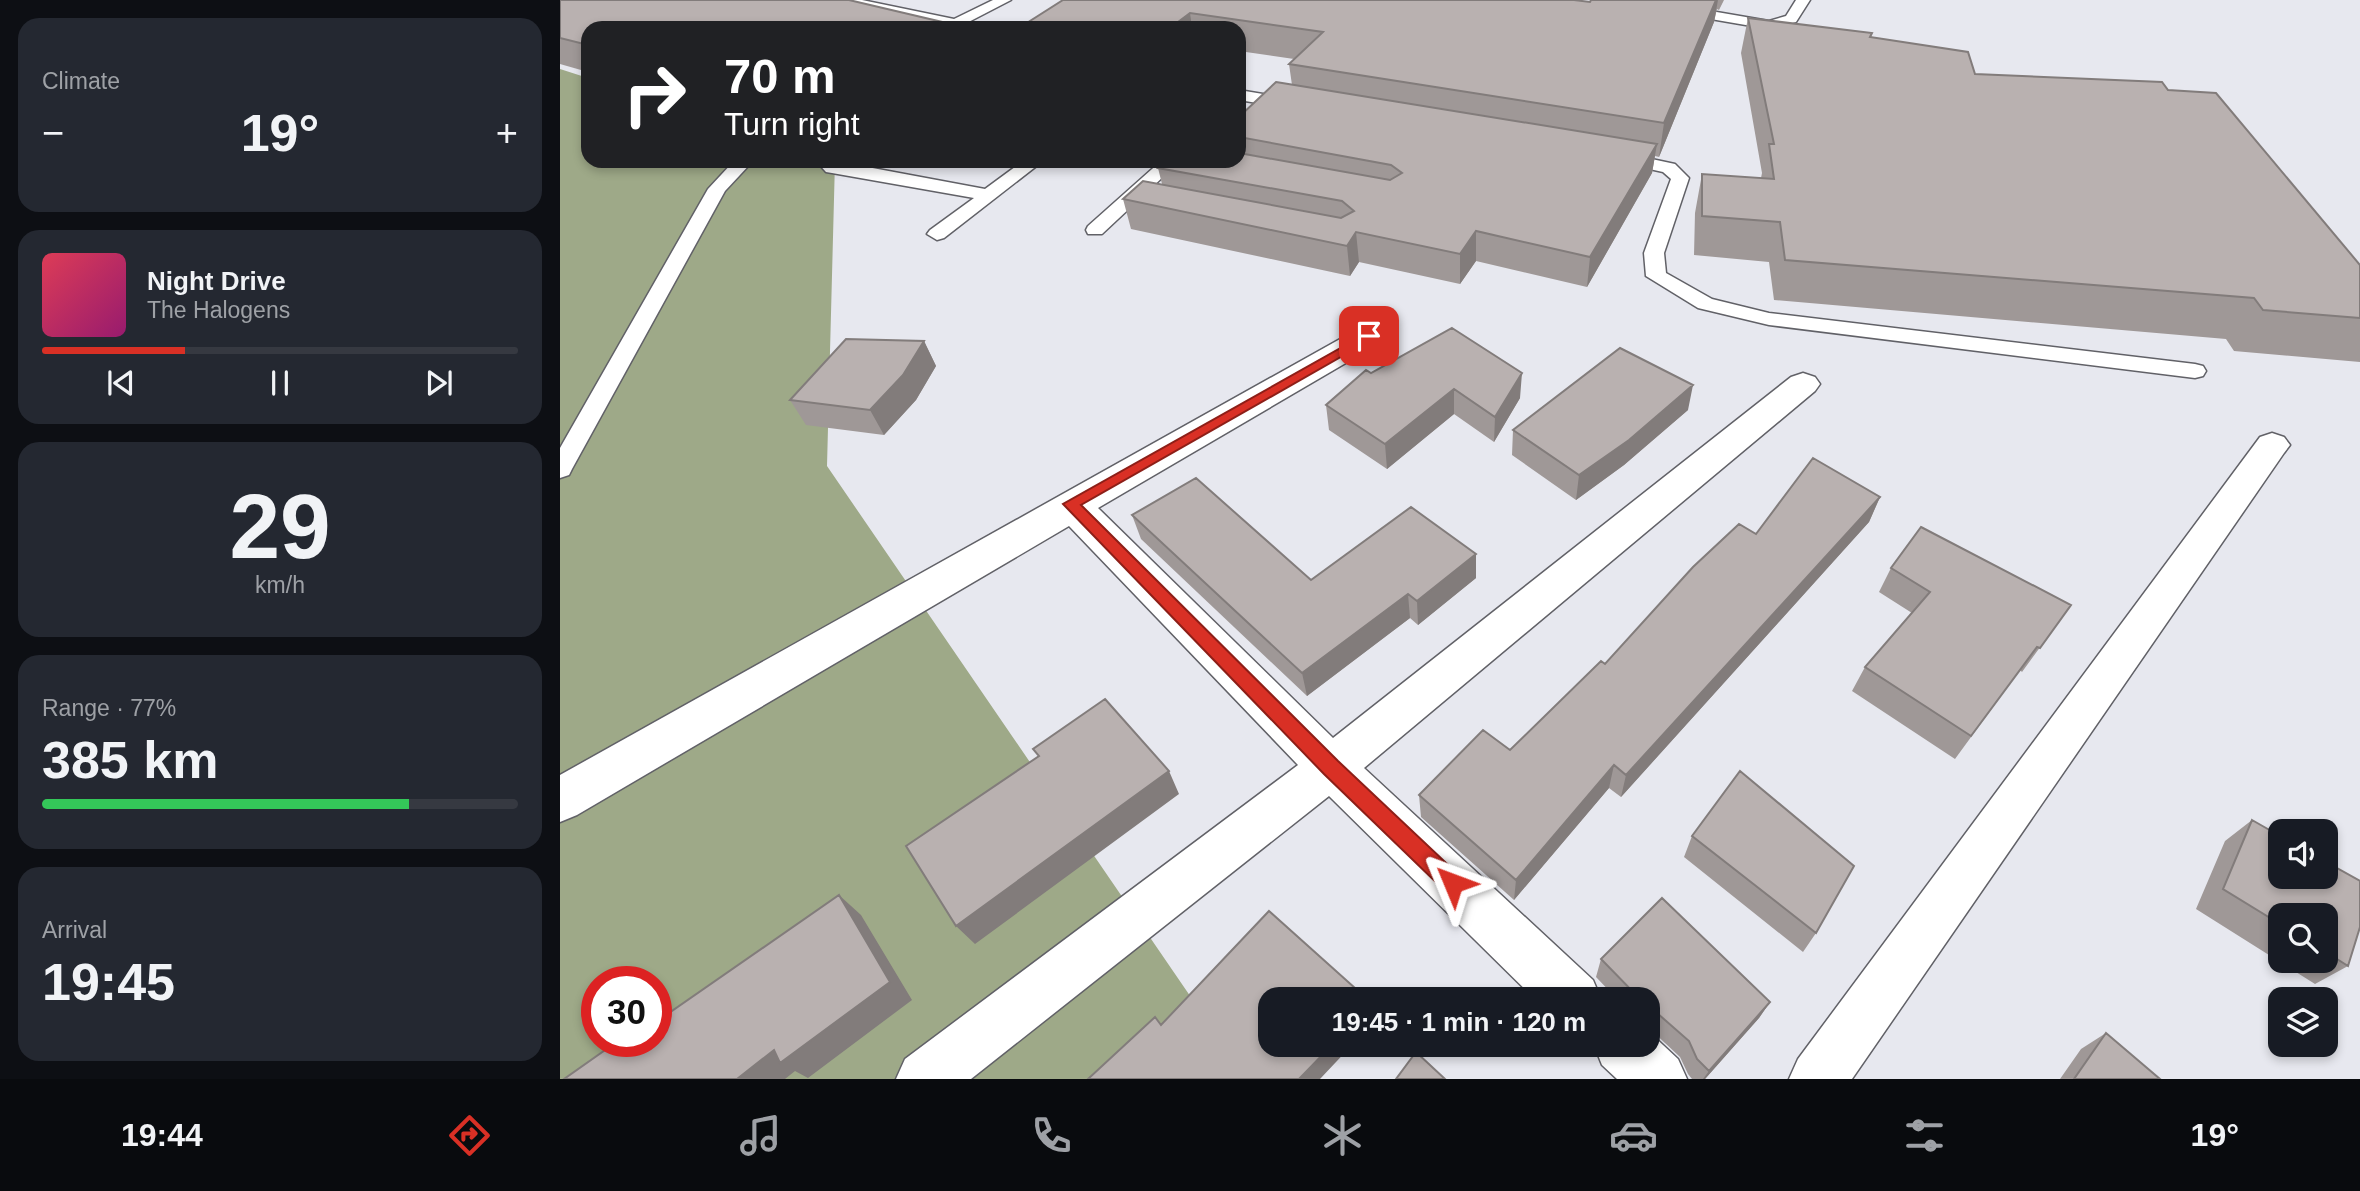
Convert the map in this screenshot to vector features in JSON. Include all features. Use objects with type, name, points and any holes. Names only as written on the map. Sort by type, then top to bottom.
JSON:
[{"type":"street","points":[[560,800],[1071,504],[1369,336]]},
{"type":"street","points":[[925,1079],[1331,768],[1803,384]]},
{"type":"street","points":[[1818,1079],[2272,444]]},
{"type":"street","points":[[1071,504],[1331,768],[1561,987]]},
{"type":"street","points":[[1635,1057],[1658,1079]]},
{"type":"lane","points":[[842,0],[935,21]]},
{"type":"lane","points":[[960,21],[1004,0]]},
{"type":"lane","points":[[1623,0],[1769,25],[1791,19],[1803,0]]},
{"type":"lane","points":[[905,21],[917,15]]},
{"type":"lane","points":[[1246,97],[1311,107]]},
{"type":"lane","points":[[1595,153],[1649,162],[1669,168],[1680,178],[1654,253],[1656,276],[1705,304],[1769,319],[2195,371]]},
{"type":"lane","points":[[560,469],[718,189],[738,168]]},
{"type":"lane","points":[[832,168],[989,195]]},
{"type":"lane","points":[[937,234],[1025,168]]},
{"type":"lane","points":[[1095,230],[1163,168]]},
{"type":"lane","points":[[1131,198],[1157,203]]},
{"type":"green space","points":[[560,69],[581,76],[581,168],[835,168],[827,466],[1247,1079],[560,1079]]},
{"type":"building","points":[[560,0],[849,0],[938,21],[581,21],[581,43],[560,38]]},
{"type":"building","points":[[1063,0],[1716,0],[1664,123],[1289,64],[1323,32],[1190,13],[1179,21],[1030,21]]},
{"type":"building","points":[[1748,18],[1872,33],[1870,37],[1968,52],[1975,74],[2162,82],[2168,90],[2216,93],[2360,265],[2360,318],[2263,310],[2254,298],[1785,260],[1780,222],[1702,216],[1702,174],[1774,179],[1769,144],[1774,144]]},
{"type":"building","points":[[1276,82],[1657,144],[1590,257],[1476,231],[1460,254],[1356,232],[1347,246],[1123,199],[1143,181],[1341,218],[1354,211],[1342,201],[1158,168],[1246,168],[1246,154],[1390,180],[1402,173],[1391,165],[1246,138],[1246,110]]},
{"type":"building","points":[[1452,328],[1522,373],[1495,417],[1454,389],[1385,444],[1326,405],[1366,370],[1371,373]]},
{"type":"building","points":[[846,339],[924,341],[903,375],[870,410],[790,400]]},
{"type":"building","points":[[1620,348],[1693,385],[1629,440],[1579,475],[1513,430]]},
{"type":"building","points":[[1813,458],[1880,497],[1626,775],[1614,765],[1516,880],[1419,795],[1483,730],[1510,750],[1601,661],[1605,664],[1693,567],[1739,524],[1756,534]]},
{"type":"building","points":[[1196,478],[1311,580],[1411,507],[1476,554],[1417,601],[1408,594],[1302,673],[1132,515]]},
{"type":"building","points":[[1921,527],[2071,605],[1971,736],[1865,667],[1930,592],[1891,568]]},
{"type":"building","points":[[1105,699],[1169,771],[956,926],[906,846],[1039,756],[1033,749]]},
{"type":"building","points":[[1740,771],[1854,866],[1816,933],[1692,836]]},
{"type":"building","points":[[2252,820],[2268,829],[2268,889],[2338,889],[2338,869],[2360,881],[2360,927],[2348,966],[2338,960],[2338,903],[2268,903],[2268,917],[2223,889]]},
{"type":"building","points":[[839,895],[890,982],[780,1063],[774,1050],[737,1079],[564,1079],[595,1057],[672,1057],[672,1011]]},
{"type":"building","points":[[1662,898],[1770,1002],[1709,1071],[1697,1059],[1689,1041],[1660,1016],[1660,987],[1628,987],[1601,959]]},
{"type":"building","points":[[1269,911],[1354,987],[1258,987],[1258,1057],[1320,1057],[1299,1079],[1088,1079],[1155,1017],[1161,1025]]},
{"type":"building","points":[[2106,1033],[2160,1079],[2074,1079]]},
{"type":"building","points":[[1412,1057],[1421,1057],[1445,1079],[1396,1079]]},
{"type":"route","points":[[1369,336],[1071,504],[1331,768],[1453,883]]}]
